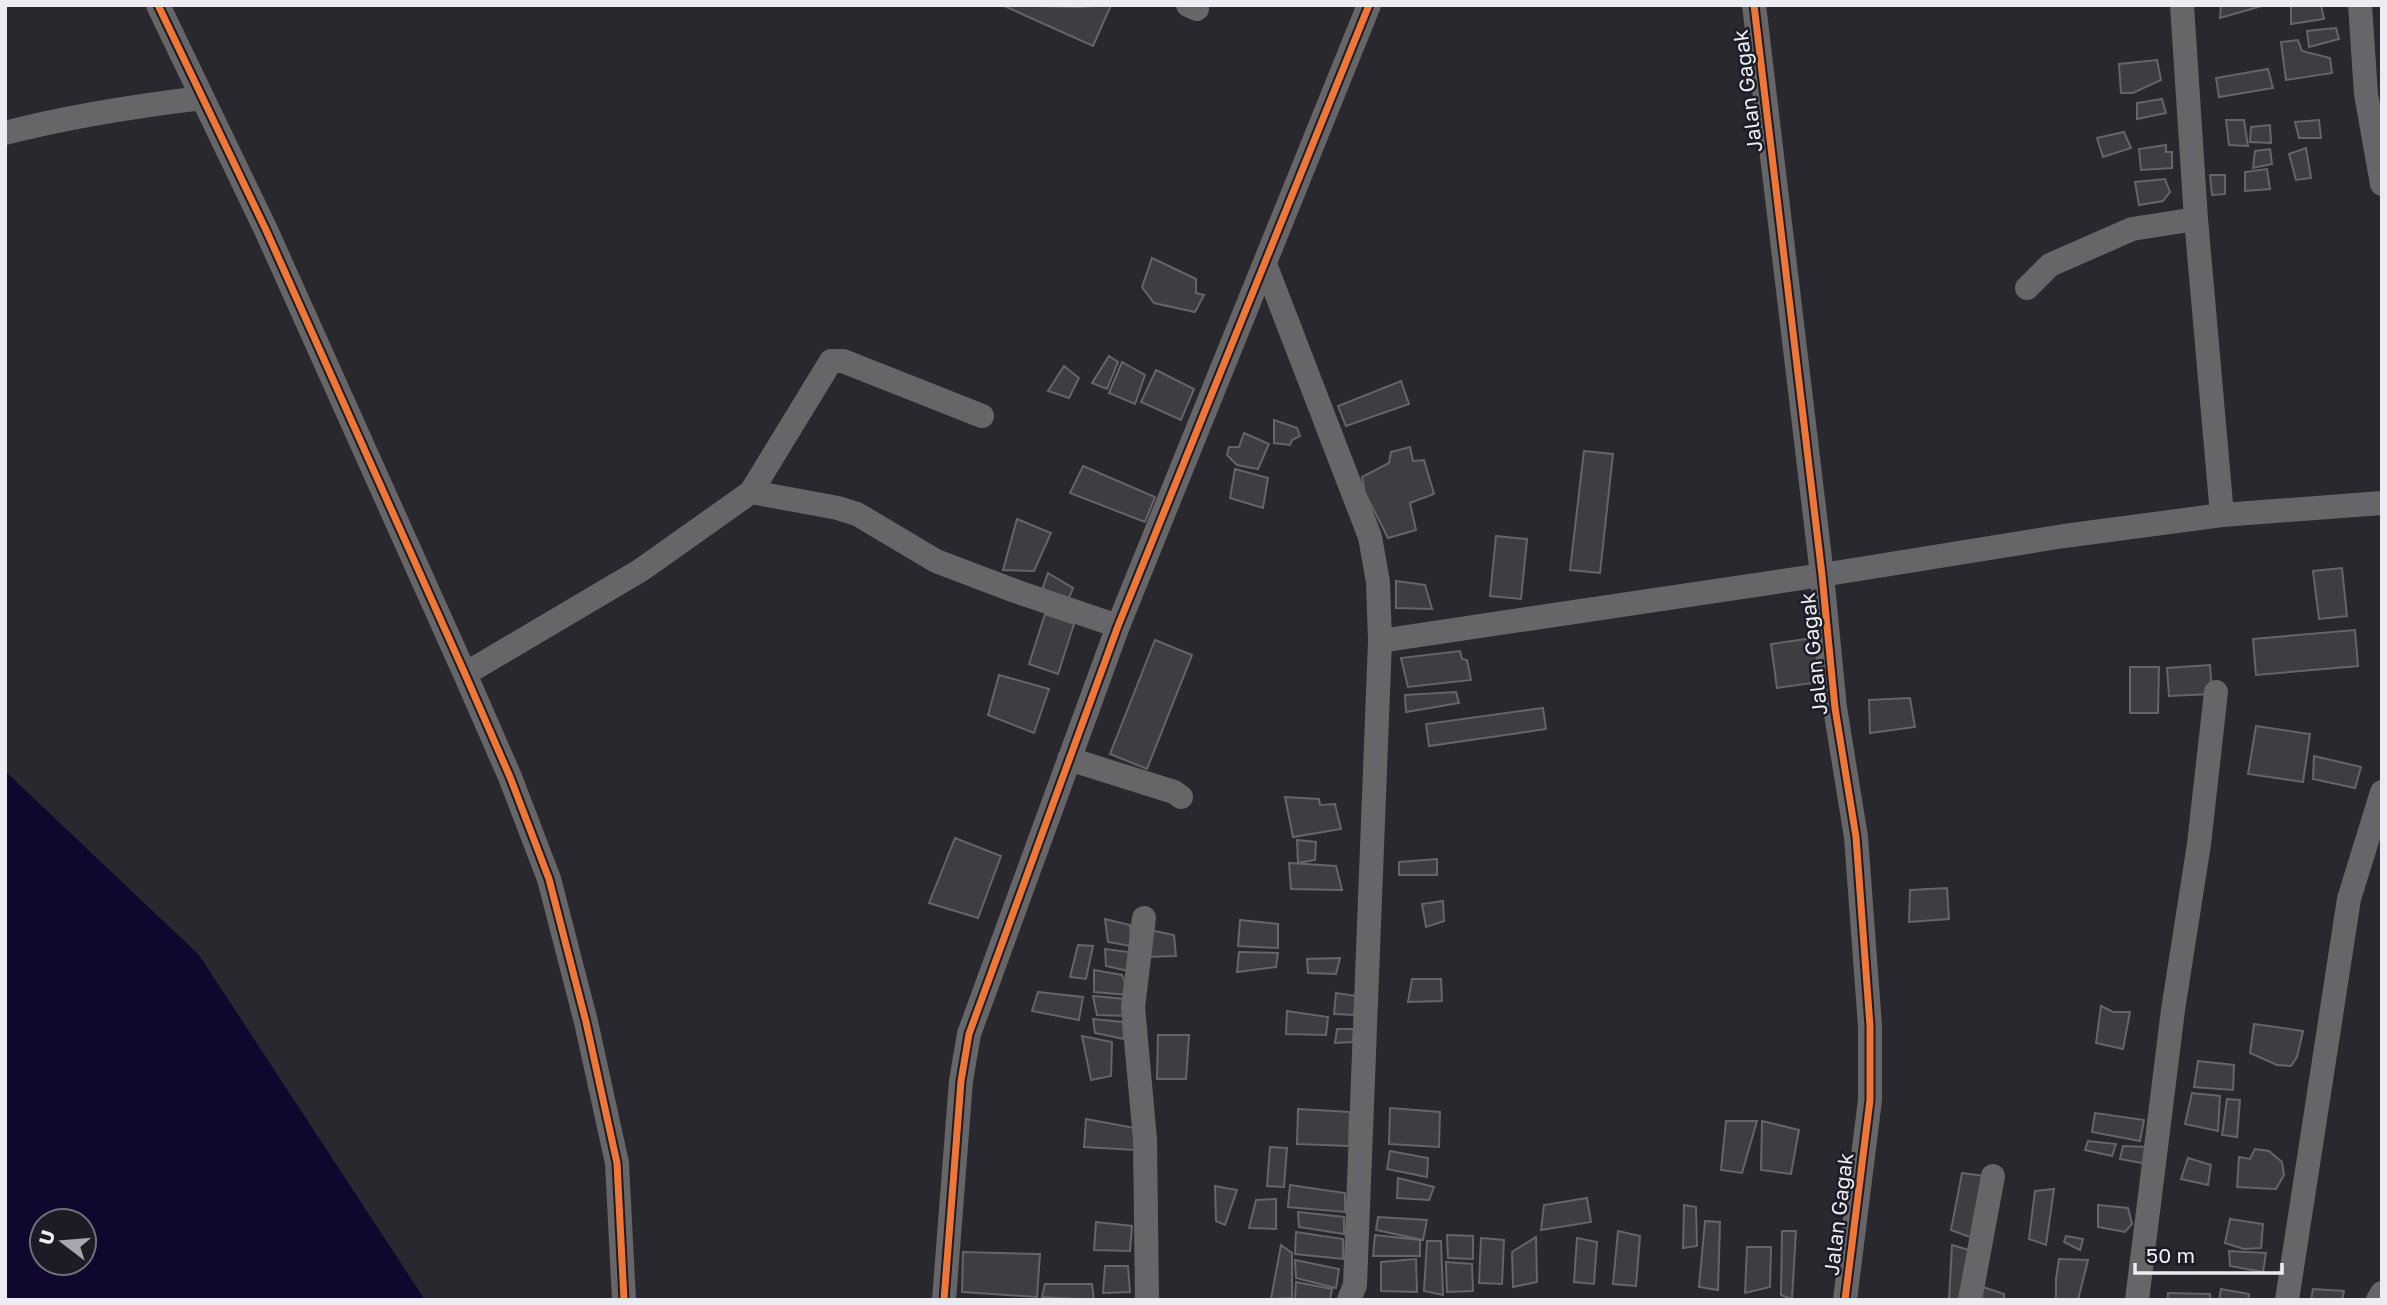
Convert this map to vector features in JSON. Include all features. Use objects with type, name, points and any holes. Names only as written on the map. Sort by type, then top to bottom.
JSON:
[{"type":"street","points":[[158,5],[267,230],[466,674],[510,777],[549,879],[583,1009],[617,1163],[624,1300]]},
{"type":"street","points":[[944,1300],[961,1081],[969,1034],[1118,626],[1369,5]]},
{"type":"street","name":"Jalan Gagak","points":[[1754,5],[1822,575],[1835,708],[1856,837],[1870,1026],[1870,1100],[1845,1300]]},
{"type":"street","points":[[2182,5],[2196,219],[2222,516]]},
{"type":"street","points":[[2360,5],[2366,94],[2381,176]]},
{"type":"street","points":[[5,133],[43,123],[202,98]]},
{"type":"street","points":[[2027,288],[2050,265],[2132,229],[2196,219]]},
{"type":"street","points":[[1265,264],[1370,537],[1378,582],[1380,641],[1355,1295]]},
{"type":"street","points":[[466,674],[641,570],[751,492],[831,361],[843,361],[982,416]]},
{"type":"street","points":[[751,492],[857,514],[936,561],[1118,626]]},
{"type":"street","points":[[1380,641],[2064,536],[2222,516],[2382,503]]},
{"type":"street","points":[[2137,1300],[2173,1010],[2199,844],[2216,692]]},
{"type":"street","points":[[1069,759],[1174,792],[1181,797]]},
{"type":"street","points":[[2287,1300],[2349,899],[2382,792]]},
{"type":"street","points":[[1144,918],[1133,1007],[1145,1139],[1147,1300]]},
{"type":"street","points":[[1970,1300],[1993,1176]]},
{"type":"street","points":[[2378,1300],[2382,1293]]},
{"type":"shaded area","points":[[5,771],[199,955],[425,1300],[5,1300]]},
{"type":"building","points":[[1002,5],[1077,7],[1111,5],[1093,46]]},
{"type":"building","points":[[2221,5],[2261,5],[2262,6],[2220,18]]},
{"type":"building","points":[[2291,5],[2321,5],[2324,19],[2291,24]]},
{"type":"building","points":[[2336,28],[2339,39],[2309,47],[2307,31]]},
{"type":"building","points":[[2298,40],[2302,51],[2330,58],[2332,73],[2286,80],[2281,42]]},
{"type":"building","points":[[2157,60],[2161,80],[2133,93],[2121,93],[2119,64]]},
{"type":"building","points":[[2268,69],[2273,88],[2219,97],[2216,78]]},
{"type":"building","points":[[2162,99],[2166,113],[2137,119],[2137,103]]},
{"type":"building","points":[[2226,120],[2244,120],[2248,146],[2229,145]]},
{"type":"building","points":[[2319,120],[2321,138],[2299,138],[2295,122]]},
{"type":"building","points":[[2270,125],[2271,143],[2250,142],[2251,127]]},
{"type":"building","points":[[2124,132],[2131,148],[2103,157],[2097,138]]},
{"type":"building","points":[[2166,145],[2166,152],[2172,152],[2172,168],[2141,170],[2139,149]]},
{"type":"building","points":[[2306,148],[2311,178],[2296,180],[2289,154]]},
{"type":"building","points":[[2270,149],[2272,164],[2253,168],[2255,151]]},
{"type":"building","points":[[2267,169],[2270,189],[2245,191],[2245,172]]},
{"type":"building","points":[[2210,175],[2225,175],[2225,194],[2212,195]]},
{"type":"building","points":[[2165,179],[2170,192],[2163,201],[2139,205],[2135,182]]},
{"type":"building","points":[[1152,258],[1196,279],[1196,293],[1204,295],[1195,312],[1154,303],[1142,287]]},
{"type":"building","points":[[1109,356],[1118,362],[1107,389],[1092,383]]},
{"type":"building","points":[[1122,362],[1145,375],[1135,404],[1109,393]]},
{"type":"building","points":[[1064,366],[1079,378],[1069,398],[1048,391]]},
{"type":"building","points":[[1156,370],[1194,389],[1181,420],[1141,402]]},
{"type":"building","points":[[1401,381],[1409,404],[1346,426],[1338,406]]},
{"type":"building","points":[[1274,420],[1297,428],[1300,436],[1292,440],[1290,445],[1274,443]]},
{"type":"building","points":[[1244,433],[1269,444],[1258,469],[1237,465],[1227,455],[1229,447],[1239,447]]},
{"type":"building","points":[[1410,447],[1413,461],[1424,460],[1434,494],[1410,503],[1416,530],[1388,538],[1365,493],[1362,477],[1389,463],[1391,452]]},
{"type":"building","points":[[1584,451],[1613,454],[1600,573],[1570,570]]},
{"type":"building","points":[[1083,466],[1155,497],[1145,522],[1070,493]]},
{"type":"building","points":[[1235,469],[1268,478],[1263,508],[1230,498]]},
{"type":"building","points":[[1017,519],[1051,533],[1034,571],[1003,570]]},
{"type":"building","points":[[1496,536],[1527,539],[1521,599],[1490,596]]},
{"type":"building","points":[[2342,568],[2347,616],[2319,619],[2313,571]]},
{"type":"building","points":[[1048,573],[1073,588],[1067,603],[1041,593]]},
{"type":"building","points":[[1396,581],[1425,585],[1432,609],[1396,608]]},
{"type":"building","points":[[1045,614],[1074,624],[1058,674],[1029,664]]},
{"type":"building","points":[[2355,630],[2358,666],[2256,675],[2253,639]]},
{"type":"building","points":[[1814,638],[1820,682],[1777,688],[1771,644]]},
{"type":"building","points":[[1155,640],[1192,655],[1147,769],[1110,754]]},
{"type":"building","points":[[1460,651],[1462,659],[1467,660],[1471,680],[1408,687],[1401,658]]},
{"type":"building","points":[[2210,665],[2212,694],[2169,696],[2167,668]]},
{"type":"building","points":[[2130,667],[2159,667],[2158,713],[2130,713]]},
{"type":"building","points":[[999,675],[1049,689],[1034,733],[988,715]]},
{"type":"building","points":[[1456,692],[1459,703],[1406,712],[1405,695]]},
{"type":"building","points":[[1910,698],[1915,727],[1870,733],[1869,700]]},
{"type":"building","points":[[1543,708],[1546,729],[1429,746],[1426,724]]},
{"type":"building","points":[[2256,726],[2310,734],[2303,782],[2248,774]]},
{"type":"building","points":[[2314,756],[2361,767],[2355,788],[2313,779]]},
{"type":"building","points":[[1285,797],[1319,799],[1320,805],[1335,804],[1341,829],[1293,837]]},
{"type":"building","points":[[955,838],[1001,856],[978,918],[929,903]]},
{"type":"building","points":[[1297,840],[1316,842],[1315,860],[1298,863]]},
{"type":"building","points":[[1437,859],[1437,875],[1399,875],[1399,862]]},
{"type":"building","points":[[1289,863],[1336,866],[1342,890],[1291,889]]},
{"type":"building","points":[[1947,888],[1949,919],[1909,922],[1910,890]]},
{"type":"building","points":[[1443,901],[1444,921],[1426,927],[1422,904]]},
{"type":"building","points":[[1105,919],[1130,925],[1131,946],[1108,942]]},
{"type":"building","points":[[1240,920],[1278,924],[1278,948],[1238,946]]},
{"type":"building","points":[[1150,930],[1174,935],[1176,956],[1147,957]]},
{"type":"building","points":[[1078,945],[1093,946],[1086,979],[1070,977]]},
{"type":"building","points":[[1105,949],[1136,953],[1133,972],[1106,966]]},
{"type":"building","points":[[1239,952],[1278,953],[1276,967],[1237,972]]},
{"type":"building","points":[[1340,958],[1336,974],[1308,973],[1307,959]]},
{"type":"building","points":[[1094,970],[1122,975],[1130,995],[1094,992]]},
{"type":"building","points":[[1412,979],[1441,979],[1442,1001],[1408,1002]]},
{"type":"building","points":[[1038,992],[1083,997],[1079,1020],[1032,1011]]},
{"type":"building","points":[[1336,993],[1357,996],[1354,1015],[1334,1014]]},
{"type":"building","points":[[1093,996],[1127,999],[1129,1016],[1097,1015]]},
{"type":"building","points":[[2101,1006],[2113,1012],[2130,1012],[2123,1049],[2096,1043]]},
{"type":"building","points":[[1287,1011],[1328,1017],[1326,1035],[1286,1034]]},
{"type":"building","points":[[1093,1019],[1123,1022],[1124,1039],[1095,1033]]},
{"type":"building","points":[[2254,1024],[2303,1031],[2297,1057],[2291,1066],[2277,1065],[2250,1053]]},
{"type":"building","points":[[1337,1029],[1354,1029],[1353,1042],[1335,1043]]},
{"type":"building","points":[[1158,1035],[1189,1035],[1186,1079],[1157,1079]]},
{"type":"building","points":[[1082,1036],[1112,1042],[1111,1076],[1091,1080]]},
{"type":"building","points":[[2198,1061],[2234,1065],[2233,1090],[2194,1087]]},
{"type":"building","points":[[2192,1093],[2220,1096],[2218,1131],[2185,1124]]},
{"type":"building","points":[[2227,1099],[2240,1100],[2237,1137],[2222,1135]]},
{"type":"building","points":[[1390,1108],[1440,1112],[1439,1147],[1389,1144]]},
{"type":"building","points":[[1298,1109],[1350,1112],[1349,1146],[1297,1144]]},
{"type":"building","points":[[2095,1113],[2144,1120],[2140,1141],[2092,1132]]},
{"type":"building","points":[[1086,1119],[1135,1128],[1135,1150],[1084,1147]]},
{"type":"building","points":[[1726,1121],[1757,1121],[1742,1173],[1721,1170]]},
{"type":"building","points":[[1762,1121],[1799,1130],[1791,1174],[1761,1170]]},
{"type":"building","points":[[2088,1141],[2116,1144],[2112,1156],[2085,1150]]},
{"type":"building","points":[[2123,1146],[2148,1147],[2147,1164],[2120,1159]]},
{"type":"building","points":[[1270,1147],[1287,1148],[1284,1187],[1267,1186]]},
{"type":"building","points":[[2255,1149],[2269,1151],[2282,1162],[2284,1175],[2276,1189],[2237,1187],[2239,1157],[2250,1159]]},
{"type":"building","points":[[1390,1151],[1428,1158],[1427,1177],[1387,1169]]},
{"type":"building","points":[[2188,1158],[2211,1165],[2208,1185],[2181,1179]]},
{"type":"building","points":[[1962,1173],[1986,1176],[1975,1239],[1951,1230]]},
{"type":"building","points":[[1398,1178],[1434,1187],[1429,1200],[1397,1198]]},
{"type":"building","points":[[1290,1185],[1345,1193],[1345,1212],[1288,1207]]},
{"type":"building","points":[[1215,1186],[1237,1190],[1225,1225],[1216,1221]]},
{"type":"building","points":[[2054,1189],[2046,1245],[2029,1239],[2035,1191]]},
{"type":"building","points":[[1587,1198],[1591,1222],[1541,1230],[1544,1205]]},
{"type":"building","points":[[1276,1199],[1276,1229],[1249,1228],[1256,1200]]},
{"type":"building","points":[[1684,1205],[1696,1207],[1697,1246],[1683,1248]]},
{"type":"building","points":[[2098,1205],[2128,1208],[2132,1224],[2125,1232],[2098,1227]]},
{"type":"building","points":[[1298,1212],[1344,1217],[1344,1234],[1299,1227]]},
{"type":"building","points":[[1378,1217],[1427,1220],[1423,1240],[1376,1230]]},
{"type":"building","points":[[2230,1219],[2263,1224],[2261,1248],[2244,1249],[2225,1243]]},
{"type":"building","points":[[1705,1221],[1720,1222],[1718,1290],[1699,1287]]},
{"type":"building","points":[[1096,1222],[1132,1226],[1130,1251],[1094,1250]]},
{"type":"building","points":[[1618,1231],[1640,1236],[1636,1286],[1613,1284]]},
{"type":"building","points":[[1782,1231],[1796,1231],[1792,1299],[1781,1295]]},
{"type":"building","points":[[1296,1232],[1343,1239],[1343,1259],[1295,1254]]},
{"type":"building","points":[[1375,1235],[1420,1240],[1420,1256],[1373,1256]]},
{"type":"building","points":[[1447,1235],[1473,1236],[1473,1259],[1448,1258]]},
{"type":"building","points":[[2066,1236],[2083,1239],[2080,1250],[2064,1242]]},
{"type":"building","points":[[1536,1237],[1537,1282],[1513,1287],[1512,1252]]},
{"type":"building","points":[[1481,1238],[1504,1240],[1502,1284],[1479,1283]]},
{"type":"building","points":[[1577,1238],[1597,1242],[1594,1284],[1574,1282]]},
{"type":"building","points":[[1427,1241],[1441,1241],[1443,1295],[1424,1291]]},
{"type":"building","points":[[1281,1245],[1292,1253],[1292,1298],[1271,1299]]},
{"type":"building","points":[[1952,1245],[1969,1250],[1961,1300],[1949,1300]]},
{"type":"building","points":[[1747,1247],[1771,1247],[1770,1287],[1745,1293]]},
{"type":"building","points":[[2229,1251],[2266,1253],[2263,1272],[2230,1266]]},
{"type":"building","points":[[963,1252],[1040,1254],[1037,1297],[962,1292]]},
{"type":"building","points":[[1416,1259],[1417,1292],[1381,1291],[1381,1262]]},
{"type":"building","points":[[2059,1259],[2088,1260],[2078,1300],[2056,1300]]},
{"type":"building","points":[[1295,1260],[1339,1269],[1336,1288],[1296,1278]]},
{"type":"building","points":[[1446,1262],[1472,1264],[1473,1291],[1447,1292]]},
{"type":"building","points":[[1105,1266],[1128,1266],[1130,1292],[1103,1293]]},
{"type":"building","points":[[1296,1282],[1332,1289],[1330,1300],[1295,1300]]},
{"type":"building","points":[[1045,1284],[1092,1284],[1094,1300],[1042,1297]]},
{"type":"building","points":[[1983,1287],[2004,1294],[2004,1300],[1981,1300]]},
{"type":"building","points":[[2221,1289],[2249,1294],[2248,1300],[2219,1300]]},
{"type":"building","points":[[2313,1289],[2344,1291],[2342,1300],[2311,1300]]},
{"type":"building","points":[[2168,1293],[2210,1294],[2210,1300],[2168,1300]]},
{"type":"cycle path","points":[[158,5],[266,230],[465,674],[510,777],[549,879],[586,1022],[617,1163],[624,1300]]},
{"type":"cycle path","points":[[944,1300],[961,1081],[969,1034],[1118,626],[1369,5]]},
{"type":"cycle path","points":[[1754,5],[1822,575],[1835,708],[1856,837],[1870,1026],[1870,1100],[1845,1300]]}]
